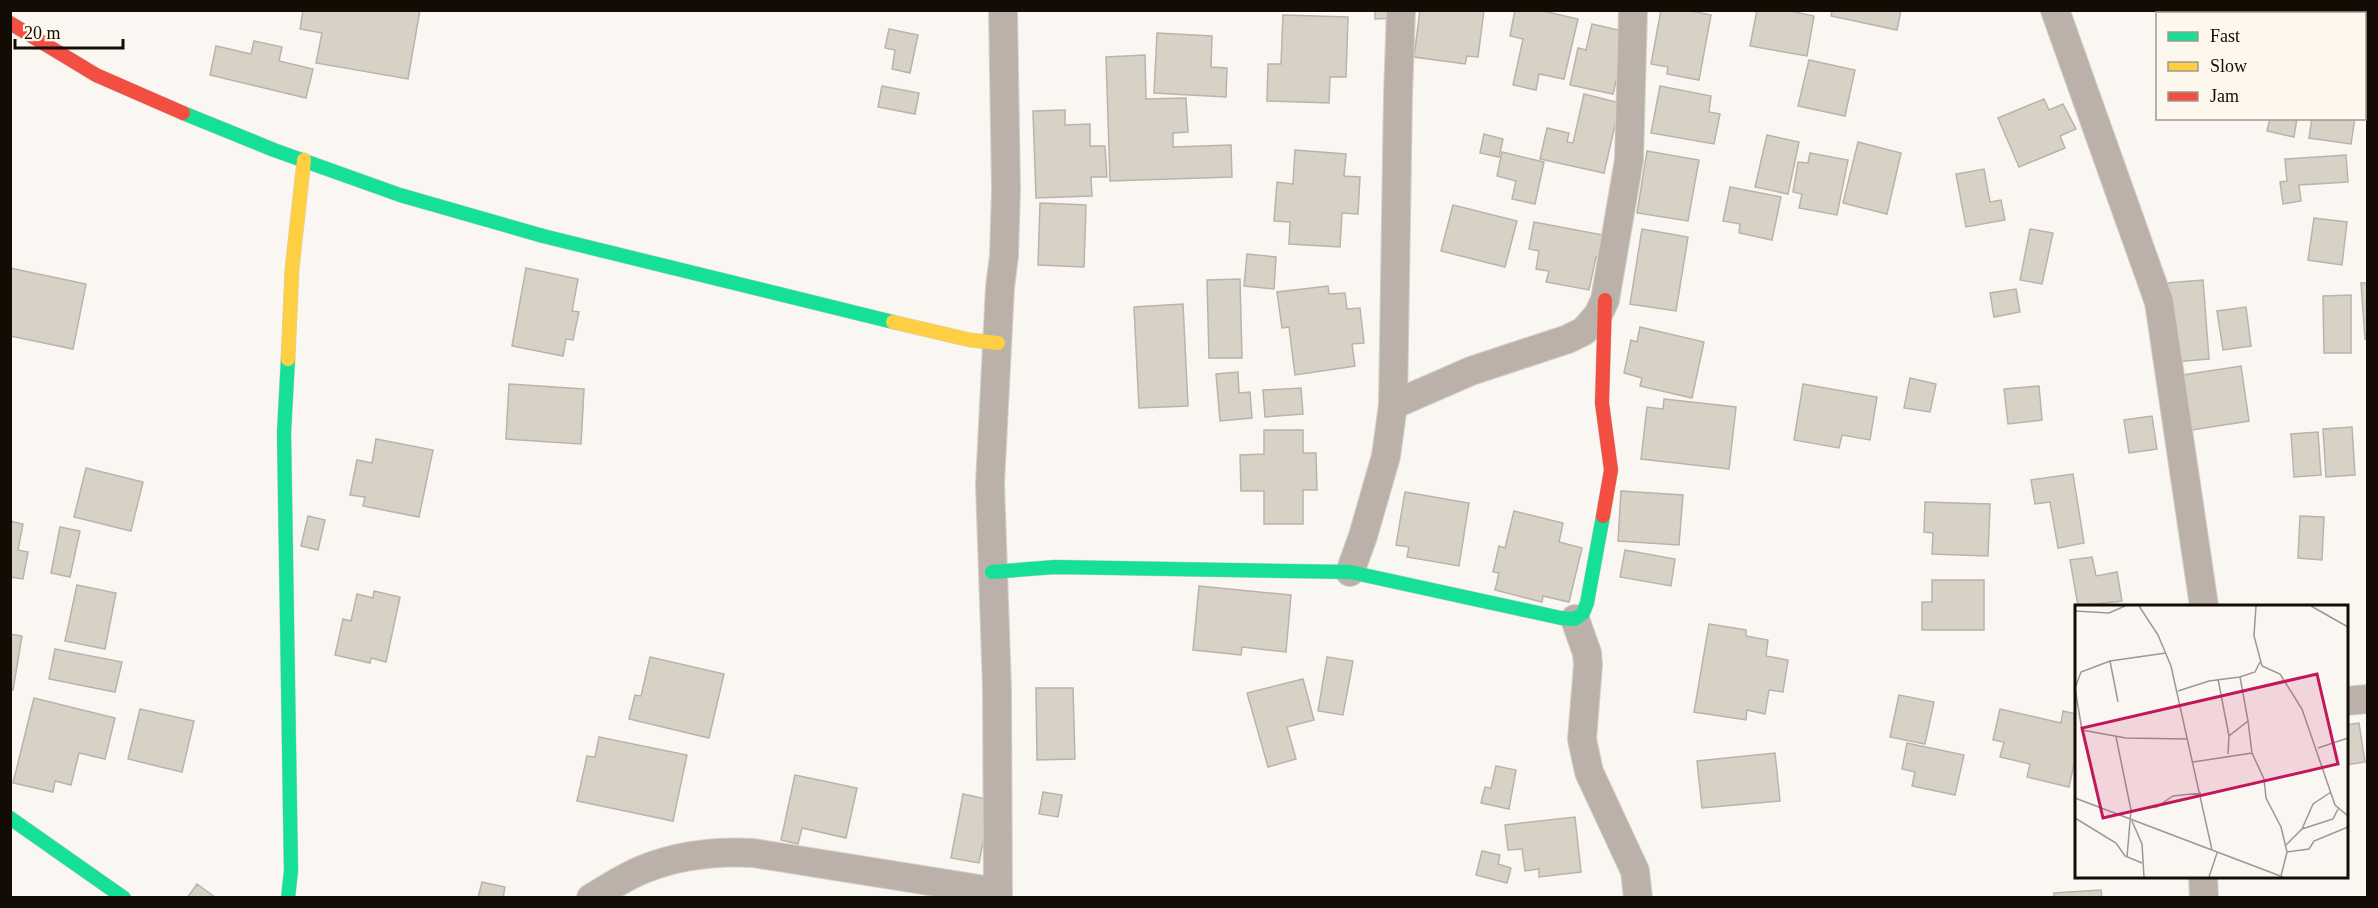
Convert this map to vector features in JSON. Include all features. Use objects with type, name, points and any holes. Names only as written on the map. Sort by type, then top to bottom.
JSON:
[{"type":"street","points":[[591,897],[644,869],[699,854],[725,851],[753,853],[998,895],[997,689],[990,484],[1006,190],[1003,10]]},
{"type":"street","points":[[1350,572],[1386,456],[1393,405],[1401,10]]},
{"type":"street","points":[[992,572],[1056,567],[1350,572],[1561,618],[1575,619],[1583,612],[1587,603],[1611,470],[1602,403],[1605,300],[1629,160],[1633,10]]},
{"type":"street","points":[[2055,10],[2159,302],[2204,605]]},
{"type":"street","points":[[10,23],[96,75],[187,114],[400,195],[543,236],[849,312],[970,340],[998,343]]},
{"type":"street","points":[[288,897],[291,871],[284,432],[292,269],[304,160]]},
{"type":"street","points":[[1393,405],[1471,371],[1568,339],[1584,331],[1598,315],[1605,300]]},
{"type":"street","points":[[1575,619],[1587,653],[1588,664],[1582,739],[1584,756],[1589,772],[1635,871],[1638,897]]},
{"type":"street","points":[[2348,701],[2367,699]]},
{"type":"street","points":[[10,818],[124,897]]},
{"type":"street","points":[[2203,878],[2204,897]]},
{"type":"building","points":[[303,10],[420,10],[408,79],[316,63],[322,33],[300,29]]},
{"type":"building","points":[[1375,10],[1397,10],[1398,18],[1375,19]]},
{"type":"building","points":[[1420,10],[1484,10],[1478,57],[1467,56],[1465,64],[1414,57]]},
{"type":"building","points":[[1515,10],[1539,10],[1578,19],[1564,79],[1539,74],[1536,90],[1513,85],[1523,39],[1510,36]]},
{"type":"building","points":[[1661,10],[1686,10],[1711,15],[1699,80],[1667,74],[1668,67],[1651,64]]},
{"type":"building","points":[[1757,10],[1785,10],[1814,16],[1807,56],[1750,46]]},
{"type":"building","points":[[1832,10],[1901,10],[1897,30],[1831,16]]},
{"type":"building","points":[[1283,15],[1348,17],[1346,77],[1330,77],[1329,103],[1267,101],[1268,64],[1281,64]]},
{"type":"building","points":[[1592,24],[1627,32],[1613,94],[1570,85],[1578,48],[1586,50]]},
{"type":"building","points":[[889,29],[918,35],[910,73],[892,69],[895,50],[885,48]]},
{"type":"building","points":[[1157,33],[1212,36],[1211,67],[1227,68],[1226,97],[1154,93]]},
{"type":"building","points":[[254,41],[282,47],[279,61],[313,69],[306,98],[210,75],[216,46],[251,54]]},
{"type":"building","points":[[1145,55],[1146,99],[1186,98],[1188,132],[1173,133],[1173,147],[1231,145],[1232,177],[1110,181],[1106,57]]},
{"type":"building","points":[[1809,60],[1855,70],[1845,116],[1798,106]]},
{"type":"building","points":[[882,86],[919,93],[915,114],[878,107]]},
{"type":"building","points":[[1660,86],[1711,96],[1709,112],[1720,114],[1714,144],[1651,133]]},
{"type":"building","points":[[1584,94],[1620,103],[1604,173],[1540,159],[1547,128],[1569,133],[1567,142],[1573,143]]},
{"type":"building","points":[[2044,99],[2049,110],[2063,104],[2076,129],[2060,136],[2065,148],[2019,167],[1998,118]]},
{"type":"building","points":[[1065,110],[1065,125],[1090,124],[1090,146],[1105,146],[1107,177],[1091,177],[1092,196],[1036,198],[1033,111]]},
{"type":"building","points":[[2270,120],[2297,120],[2294,137],[2267,131]]},
{"type":"building","points":[[2312,120],[2355,120],[2351,144],[2309,138]]},
{"type":"building","points":[[1484,134],[1503,139],[1499,157],[1480,153]]},
{"type":"building","points":[[1767,135],[1799,142],[1788,194],[1755,187]]},
{"type":"building","points":[[1858,142],[1901,153],[1887,214],[1843,203]]},
{"type":"building","points":[[1295,150],[1346,154],[1344,176],[1360,177],[1358,214],[1342,213],[1340,247],[1289,244],[1290,222],[1274,221],[1277,182],[1293,184]]},
{"type":"building","points":[[1647,151],[1699,160],[1688,221],[1637,213]]},
{"type":"building","points":[[1502,152],[1544,162],[1535,204],[1512,199],[1516,181],[1497,176]]},
{"type":"building","points":[[1810,153],[1848,160],[1837,215],[1799,208],[1802,194],[1793,192],[1798,162],[1808,163]]},
{"type":"building","points":[[2346,155],[2348,182],[2299,185],[2301,201],[2283,204],[2280,182],[2287,181],[2285,159]]},
{"type":"building","points":[[1984,169],[1990,202],[2001,200],[2005,220],[1966,227],[1956,174]]},
{"type":"building","points":[[1730,187],[1781,197],[1772,240],[1739,233],[1740,224],[1723,221]]},
{"type":"building","points":[[1040,203],[1086,205],[1084,267],[1038,265]]},
{"type":"building","points":[[1453,205],[1517,221],[1505,267],[1441,251]]},
{"type":"building","points":[[2314,218],[2347,222],[2342,265],[2308,260]]},
{"type":"building","points":[[1534,222],[1608,236],[1603,259],[1596,257],[1589,290],[1546,282],[1549,271],[1536,269],[1539,251],[1529,249]]},
{"type":"building","points":[[1642,229],[1688,237],[1676,311],[1630,304]]},
{"type":"building","points":[[2030,229],[2053,233],[2042,284],[2020,280]]},
{"type":"building","points":[[1247,254],[1276,257],[1274,289],[1244,286]]},
{"type":"building","points":[[10,268],[86,284],[73,349],[10,336]]},
{"type":"building","points":[[526,268],[578,279],[572,311],[579,312],[573,340],[566,339],[563,356],[512,346]]},
{"type":"building","points":[[1240,279],[1242,358],[1209,358],[1207,280]]},
{"type":"building","points":[[2203,280],[2209,359],[2173,362],[2167,283]]},
{"type":"building","points":[[2361,283],[2368,283],[2368,339],[2365,339]]},
{"type":"building","points":[[1328,286],[1329,294],[1345,293],[1347,309],[1360,308],[1364,343],[1352,344],[1355,366],[1295,375],[1289,327],[1282,328],[1277,292]]},
{"type":"building","points":[[2016,289],[2020,312],[1994,317],[1990,293]]},
{"type":"building","points":[[2351,295],[2351,353],[2324,353],[2323,296]]},
{"type":"building","points":[[1183,304],[1188,406],[1139,408],[1134,307]]},
{"type":"building","points":[[2246,307],[2251,346],[2223,350],[2217,311]]},
{"type":"building","points":[[1640,327],[1704,342],[1692,398],[1640,386],[1642,378],[1624,373],[1631,340],[1637,342]]},
{"type":"building","points":[[2241,366],[2249,421],[2192,430],[2183,375]]},
{"type":"building","points":[[1238,372],[1239,393],[1250,392],[1252,418],[1220,421],[1216,374]]},
{"type":"building","points":[[1910,378],[1936,384],[1930,412],[1904,408]]},
{"type":"building","points":[[509,384],[584,389],[581,444],[506,439]]},
{"type":"building","points":[[1803,384],[1877,397],[1870,440],[1842,435],[1839,448],[1794,440]]},
{"type":"building","points":[[2039,386],[2042,420],[2008,424],[2004,389]]},
{"type":"building","points":[[1301,388],[1303,414],[1265,417],[1263,390]]},
{"type":"building","points":[[1664,399],[1736,407],[1729,469],[1641,459],[1647,407],[1663,409]]},
{"type":"building","points":[[2152,416],[2157,449],[2129,453],[2124,420]]},
{"type":"building","points":[[2352,427],[2355,475],[2326,477],[2323,429]]},
{"type":"building","points":[[1264,430],[1303,430],[1303,453],[1316,453],[1317,490],[1303,490],[1303,524],[1264,524],[1264,491],[1241,491],[1240,455],[1264,454]]},
{"type":"building","points":[[2318,432],[2321,475],[2294,477],[2291,434]]},
{"type":"building","points":[[376,439],[433,450],[419,517],[363,506],[365,497],[350,495],[357,460],[372,463]]},
{"type":"building","points":[[86,468],[143,482],[131,531],[74,517]]},
{"type":"building","points":[[2073,474],[2084,543],[2058,548],[2050,502],[2035,504],[2031,480]]},
{"type":"building","points":[[1621,491],[1683,495],[1679,545],[1618,541]]},
{"type":"building","points":[[1405,492],[1469,503],[1459,566],[1407,557],[1409,547],[1396,545]]},
{"type":"building","points":[[1925,502],[1990,504],[1988,556],[1932,554],[1933,533],[1924,532]]},
{"type":"building","points":[[1514,511],[1563,523],[1559,542],[1582,548],[1569,602],[1543,596],[1542,602],[1495,590],[1499,573],[1493,572],[1499,546],[1505,548]]},
{"type":"building","points":[[308,516],[325,520],[318,550],[301,546]]},
{"type":"building","points":[[2300,516],[2324,517],[2322,560],[2298,558]]},
{"type":"building","points":[[10,521],[23,524],[18,550],[28,552],[23,579],[10,577]]},
{"type":"building","points":[[60,527],[80,531],[70,577],[51,573]]},
{"type":"building","points":[[1625,550],[1675,559],[1671,586],[1620,577]]},
{"type":"building","points":[[2092,557],[2096,576],[2117,572],[2122,601],[2078,605],[2070,560]]},
{"type":"building","points":[[1932,580],[1984,580],[1984,630],[1922,630],[1922,602],[1932,602]]},
{"type":"building","points":[[77,585],[116,593],[105,649],[65,641]]},
{"type":"building","points":[[1199,586],[1291,595],[1286,652],[1242,647],[1241,655],[1193,650]]},
{"type":"building","points":[[374,591],[400,597],[386,662],[371,658],[370,663],[335,655],[343,619],[351,621],[357,594],[373,598]]},
{"type":"building","points":[[1709,624],[1746,630],[1746,636],[1768,640],[1766,656],[1788,660],[1783,692],[1769,690],[1765,714],[1747,710],[1746,720],[1694,712]]},
{"type":"building","points":[[10,634],[22,636],[13,690],[10,690]]},
{"type":"building","points":[[55,649],[122,662],[115,692],[49,679]]},
{"type":"building","points":[[650,657],[724,674],[709,738],[629,719],[635,695],[641,696]]},
{"type":"building","points":[[1327,657],[1353,661],[1343,715],[1318,711]]},
{"type":"building","points":[[1303,679],[1314,720],[1287,727],[1296,759],[1268,767],[1247,693]]},
{"type":"building","points":[[1036,688],[1073,688],[1075,759],[1037,760]]},
{"type":"building","points":[[1899,695],[1934,702],[1925,744],[1890,737]]},
{"type":"building","points":[[34,698],[115,718],[105,759],[79,753],[71,785],[55,781],[53,792],[13,783]]},
{"type":"building","points":[[140,709],[194,721],[182,772],[128,759]]},
{"type":"building","points":[[2000,709],[2061,723],[2063,711],[2075,714],[2075,760],[2069,787],[2027,777],[2030,764],[2000,757],[2004,742],[1993,740]]},
{"type":"building","points":[[2359,723],[2365,762],[2348,765],[2348,725]]},
{"type":"building","points":[[599,737],[687,755],[673,821],[577,801],[587,756],[595,757]]},
{"type":"building","points":[[1907,743],[1964,755],[1955,795],[1912,786],[1915,772],[1902,769]]},
{"type":"building","points":[[1775,753],[1780,801],[1702,808],[1697,761]]},
{"type":"building","points":[[1496,766],[1516,770],[1509,809],[1481,803],[1485,787],[1491,788]]},
{"type":"building","points":[[795,775],[857,788],[846,838],[802,828],[798,844],[781,840]]},
{"type":"building","points":[[1043,792],[1062,795],[1058,817],[1039,814]]},
{"type":"building","points":[[963,794],[991,800],[979,863],[951,858]]},
{"type":"building","points":[[1575,817],[1581,872],[1539,877],[1539,869],[1525,871],[1522,849],[1508,850],[1505,825]]},
{"type":"building","points":[[1482,851],[1500,855],[1498,864],[1511,868],[1507,883],[1476,875]]},
{"type":"building","points":[[482,882],[505,887],[503,898],[478,898]]},
{"type":"building","points":[[197,884],[216,898],[187,898]]},
{"type":"building","points":[[2101,890],[2102,898],[2054,898],[2054,893]]},
{"type":"traffic: fast","points":[[183,113],[274,150],[400,195],[543,236],[893,322]]},
{"type":"traffic: fast","points":[[288,359],[284,432],[291,871],[288,898]]},
{"type":"traffic: fast","points":[[992,572],[1055,567],[1350,572],[1561,618],[1575,619],[1583,613],[1587,603],[1603,516]]},
{"type":"traffic: fast","points":[[10,818],[124,898]]},
{"type":"traffic: slow","points":[[288,359],[292,269],[304,160]]},
{"type":"traffic: slow","points":[[893,322],[970,340],[998,343]]},
{"type":"traffic: jam","points":[[10,23],[96,75],[183,113]]},
{"type":"traffic: jam","points":[[1603,516],[1611,470],[1602,403],[1605,300]]}]
